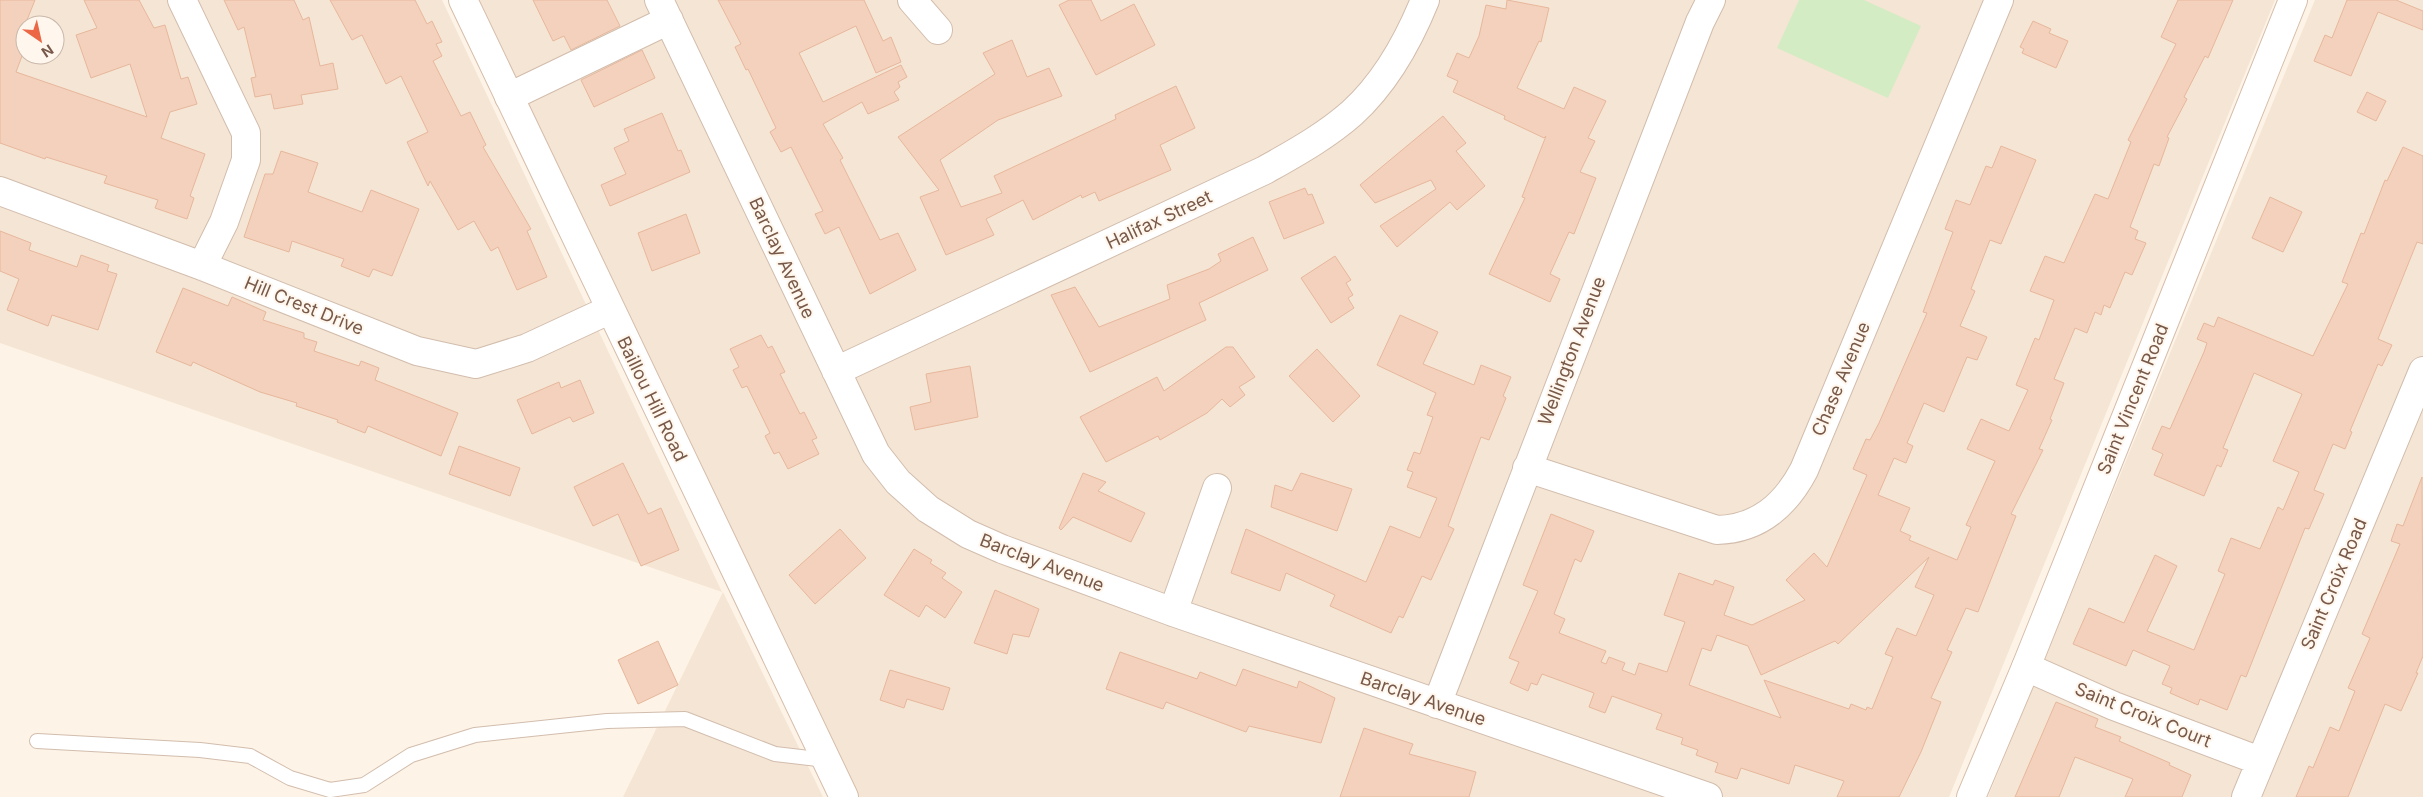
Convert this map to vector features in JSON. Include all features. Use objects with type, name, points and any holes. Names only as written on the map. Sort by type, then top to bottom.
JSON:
[{"type":"street","points":[[182,0],[246,133],[246,160],[224,222],[202,266]]},
{"type":"street","name":"Baillou Hill Road","points":[[463,0],[609,310],[844,797]]},
{"type":"street","points":[[912,0],[938,30]]},
{"type":"street","name":"Halifax Street","points":[[836,371],[1265,170],[1313,142],[1352,113],[1377,87],[1397,59],[1425,0]]},
{"type":"street","name":"Wellington Avenue","points":[[1437,704],[1700,22],[1711,0]]},
{"type":"street","name":"Chase Avenue","points":[[1527,468],[1716,530],[1732,530],[1747,526],[1764,518],[1778,506],[1789,495],[1804,470],[1999,0]]},
{"type":"street","name":"Saint Vincent Road","points":[[1971,797],[2026,667],[2293,0]]},
{"type":"street","points":[[509,97],[664,10]]},
{"type":"street","name":"Barclay Avenue","points":[[664,10],[876,454],[898,482],[928,509],[968,534],[1002,549],[1173,612],[1708,797]]},
{"type":"street","name":"Hill Crest Drive","points":[[0,191],[202,266],[417,351],[476,364],[527,348],[609,310]]},
{"type":"street","name":"Saint Croix Road","points":[[2246,797],[2423,371]]},
{"type":"street","points":[[1173,612],[1217,488]]},
{"type":"street","name":"Saint Croix Court","points":[[2026,667],[2114,706],[2260,761]]},
{"type":"lane","points":[[38,741],[200,750],[250,756],[290,778],[330,790],[364,785],[411,755],[475,735],[607,721],[685,719],[775,754],[826,760]]},
{"type":"shaded area","points":[[0,0],[442,0],[722,592],[0,343]]},
{"type":"shaded area","points":[[479,0],[2275,0],[1949,797],[846,797],[826,760],[772,613]]},
{"type":"shaded area","points":[[2315,0],[2423,0],[2423,797],[1988,797]]},
{"type":"shaded area","points":[[723,592],[823,797],[623,797]]},
{"type":"green space","points":[[1799,0],[1864,0],[1921,26],[1888,98],[1777,48]]},
{"type":"building","points":[[0,0],[35,0],[29,15],[15,15],[15,65],[19,65],[16,72],[147,117],[130,64],[91,78],[76,35],[97,28],[84,0],[139,0],[154,28],[165,25],[181,79],[188,77],[197,104],[170,112],[161,138],[205,154],[190,196],[194,198],[187,219],[155,208],[158,200],[104,183],[107,176],[46,157],[45,159],[0,143]]},
{"type":"building","points":[[224,0],[294,0],[303,20],[309,17],[320,66],[333,63],[338,89],[301,95],[303,104],[274,109],[271,94],[255,97],[251,78],[256,77],[244,27],[238,30]]},
{"type":"building","points":[[330,0],[415,0],[427,24],[432,21],[442,42],[436,44],[442,56],[433,61],[461,116],[470,112],[486,145],[483,147],[531,229],[527,231],[547,277],[517,290],[498,247],[491,251],[474,221],[458,230],[430,181],[428,186],[407,142],[428,132],[401,76],[386,84],[362,35],[352,40]]},
{"type":"building","points":[[533,0],[607,0],[620,26],[571,50],[564,36],[553,41]]},
{"type":"building","points":[[718,0],[864,0],[883,41],[891,37],[901,62],[876,73],[856,26],[799,53],[823,102],[901,65],[907,77],[898,82],[900,87],[894,92],[899,100],[868,114],[862,102],[823,124],[843,158],[840,160],[880,240],[898,233],[916,270],[870,294],[839,227],[825,234],[815,214],[823,211],[791,147],[781,152],[770,132],[776,128],[748,69],[746,70],[735,47],[741,44]]},
{"type":"building","points":[[1069,0],[1091,0],[1101,21],[1134,4],[1155,45],[1096,75],[1059,5]]},
{"type":"building","points":[[1507,0],[1549,8],[1541,42],[1539,41],[1517,88],[1564,109],[1574,87],[1606,101],[1588,138],[1595,141],[1580,172],[1596,178],[1574,234],[1569,232],[1550,274],[1560,279],[1550,302],[1489,274],[1525,198],[1522,197],[1546,136],[1544,138],[1504,119],[1505,116],[1453,92],[1458,81],[1447,76],[1457,53],[1469,58],[1479,36],[1486,5],[1506,9]]},
{"type":"building","points":[[2178,0],[2233,0],[2208,58],[2205,56],[2184,97],[2187,99],[2167,137],[2169,138],[2159,166],[2154,164],[2130,227],[2138,231],[2135,239],[2146,243],[2132,275],[2125,272],[2110,308],[2104,305],[2101,315],[2095,312],[2087,333],[2075,328],[2054,379],[2064,383],[2050,419],[2052,420],[2039,449],[2043,450],[2011,514],[2016,516],[1978,612],[1966,608],[1947,650],[1952,652],[1931,698],[1941,702],[1921,752],[1899,797],[1837,797],[1844,781],[1795,765],[1789,784],[1741,768],[1737,779],[1715,772],[1718,763],[1696,755],[1698,750],[1681,744],[1683,738],[1656,729],[1662,714],[1612,696],[1605,713],[1589,707],[1594,693],[1542,674],[1537,685],[1531,683],[1528,691],[1510,683],[1519,662],[1509,658],[1538,591],[1523,585],[1551,514],[1594,531],[1581,562],[1575,559],[1554,614],[1565,619],[1559,633],[1606,651],[1601,662],[1606,664],[1609,657],[1625,663],[1622,670],[1635,675],[1639,663],[1667,672],[1685,622],[1664,615],[1679,573],[1713,585],[1715,580],[1734,587],[1724,615],[1752,625],[1805,600],[1786,580],[1814,553],[1827,567],[1867,475],[1853,469],[1866,439],[1870,440],[1879,423],[1927,313],[1923,312],[1953,232],[1945,229],[1956,200],[1970,205],[1986,166],[1992,168],[2001,146],[2036,160],[2001,244],[1990,240],[1971,289],[1975,291],[1960,326],[1987,337],[1977,360],[1967,357],[1944,412],[1924,403],[1907,443],[1913,446],[1906,463],[1894,458],[1878,495],[1910,508],[1900,531],[1911,536],[1909,540],[1957,560],[1971,527],[1966,525],[1995,461],[1967,449],[1981,419],[2009,431],[2028,390],[2016,385],[2035,338],[2039,340],[2054,300],[2030,291],[2045,256],[2064,263],[2095,194],[2108,199],[2131,142],[2128,140],[2176,44],[2161,37]],"holes":[[[1929,557],[1915,587],[1934,595],[1916,636],[1897,628],[1885,654],[1893,657],[1872,709],[1867,707],[1866,710],[1851,704],[1849,709],[1764,680],[1781,718],[1689,685],[1702,648],[1711,651],[1717,635],[1748,646],[1761,675],[1835,641],[1838,644]]]},
{"type":"building","points":[[2347,0],[2396,0],[2423,11],[2423,30],[2378,12],[2351,76],[2314,61],[2325,35],[2332,38]]},
{"type":"building","points":[[2033,21],[2051,29],[2049,33],[2068,41],[2056,68],[2022,53],[2024,49],[2020,47]]},
{"type":"building","points":[[1012,40],[1027,77],[1049,68],[1062,96],[998,120],[940,160],[961,207],[1002,193],[994,176],[1116,119],[1115,115],[1176,86],[1195,128],[1160,145],[1171,170],[1099,201],[1095,192],[1082,198],[1081,195],[1033,220],[1023,200],[986,219],[994,235],[946,255],[920,197],[939,190],[898,137],[995,74],[983,53]]},
{"type":"building","points":[[642,50],[655,78],[594,107],[581,80]]},
{"type":"building","points":[[2367,92],[2386,101],[2376,121],[2357,112]]},
{"type":"building","points":[[662,113],[678,151],[681,150],[690,172],[610,206],[601,185],[626,174],[614,148],[629,141],[624,129]]},
{"type":"building","points":[[1443,116],[1466,143],[1456,151],[1485,186],[1457,210],[1450,202],[1397,247],[1380,226],[1436,189],[1431,180],[1375,203],[1360,185]]},
{"type":"building","points":[[2403,147],[2423,156],[2423,244],[2417,242],[2378,339],[2392,345],[2382,366],[2378,364],[2350,431],[2352,432],[2345,449],[2333,444],[2314,490],[2324,494],[2309,529],[2305,528],[2246,677],[2241,675],[2227,710],[2200,699],[2198,705],[2170,693],[2172,688],[2162,684],[2170,666],[2133,650],[2126,666],[2073,644],[2089,608],[2124,623],[2155,555],[2177,566],[2147,631],[2194,650],[2225,574],[2218,571],[2231,538],[2260,549],[2278,507],[2283,510],[2299,472],[2273,461],[2302,394],[2254,373],[2223,448],[2228,450],[2221,467],[2217,465],[2204,496],[2154,475],[2163,454],[2152,449],[2162,426],[2170,429],[2207,343],[2197,339],[2204,323],[2214,327],[2218,317],[2313,356],[2348,284],[2342,282],[2361,233],[2364,234],[2385,180],[2387,181]]},
{"type":"building","points":[[281,151],[318,163],[308,192],[362,212],[371,190],[419,209],[392,276],[373,269],[369,277],[341,266],[344,259],[292,241],[289,252],[244,237],[265,174],[273,174]]},
{"type":"building","points":[[1305,188],[1308,195],[1312,194],[1324,223],[1284,239],[1269,202]]},
{"type":"building","points":[[2270,197],[2302,212],[2283,252],[2252,238]]},
{"type":"building","points":[[686,214],[700,253],[652,271],[638,233]]},
{"type":"building","points":[[0,231],[31,243],[29,250],[77,267],[81,255],[109,265],[107,271],[117,274],[98,330],[52,315],[48,326],[7,310],[19,279],[0,271]]},
{"type":"building","points":[[1253,237],[1268,270],[1199,303],[1206,320],[1090,372],[1051,295],[1075,287],[1099,327],[1170,299],[1167,285],[1209,269],[1221,261],[1218,254]]},
{"type":"building","points":[[1335,256],[1351,280],[1346,283],[1353,295],[1348,298],[1354,308],[1331,323],[1301,278]]},
{"type":"building","points":[[183,288],[228,306],[232,297],[266,312],[263,320],[304,333],[304,338],[317,342],[314,351],[359,366],[361,361],[379,368],[375,380],[458,413],[441,456],[368,426],[365,433],[337,422],[338,420],[296,406],[297,403],[260,392],[193,362],[191,366],[156,352]]},
{"type":"building","points":[[1400,315],[1438,332],[1423,364],[1474,385],[1481,365],[1511,377],[1503,396],[1506,398],[1489,440],[1481,437],[1448,526],[1454,529],[1431,580],[1422,576],[1403,618],[1399,616],[1391,633],[1330,606],[1335,595],[1286,573],[1280,591],[1231,573],[1246,529],[1366,582],[1390,526],[1420,538],[1437,498],[1407,487],[1413,472],[1407,470],[1414,452],[1420,454],[1433,417],[1427,415],[1436,393],[1377,365]]},
{"type":"building","points":[[761,335],[768,348],[772,346],[785,372],[780,374],[800,414],[804,412],[817,438],[812,440],[819,454],[788,469],[779,452],[774,454],[765,436],[770,433],[747,386],[742,388],[733,370],[739,367],[730,349]]},
{"type":"building","points":[[1226,347],[1233,347],[1255,377],[1239,387],[1245,395],[1230,407],[1222,399],[1207,413],[1160,440],[1158,436],[1106,462],[1080,417],[1157,377],[1164,391]]},
{"type":"building","points":[[1317,349],[1360,396],[1333,422],[1289,376]]},
{"type":"building","points":[[970,366],[978,417],[915,430],[910,407],[931,402],[926,374]]},
{"type":"building","points":[[580,380],[594,413],[573,422],[570,417],[532,434],[517,400],[559,382],[561,388]]},
{"type":"building","points":[[459,446],[520,468],[510,496],[449,474]]},
{"type":"building","points":[[623,463],[648,514],[661,508],[679,550],[641,566],[618,514],[593,526],[574,487]]},
{"type":"building","points":[[1083,473],[1106,482],[1098,491],[1145,513],[1131,542],[1073,517],[1061,530],[1059,528]]},
{"type":"building","points":[[1301,473],[1352,489],[1337,531],[1271,507],[1275,485],[1292,491]]},
{"type":"building","points":[[2422,477],[2423,656],[2416,673],[2418,673],[2401,711],[2385,704],[2348,797],[2296,797],[2309,766],[2313,768],[2330,727],[2339,731],[2355,691],[2348,688],[2370,638],[2362,634],[2400,544],[2391,541],[2397,524],[2403,526]]},
{"type":"building","points":[[840,529],[866,558],[815,604],[789,575]]},
{"type":"building","points":[[914,549],[932,560],[930,563],[946,573],[942,578],[962,592],[945,618],[926,605],[919,617],[884,595]]},
{"type":"building","points":[[995,590],[1039,609],[1029,637],[1013,634],[1007,654],[974,643]]},
{"type":"building","points":[[658,641],[678,685],[638,704],[618,660]]},
{"type":"building","points":[[1120,652],[1197,679],[1200,672],[1236,686],[1243,669],[1297,688],[1299,681],[1335,698],[1321,743],[1249,726],[1246,732],[1166,702],[1163,709],[1106,689]]},
{"type":"building","points":[[890,670],[950,688],[943,710],[907,699],[904,708],[880,700]]},
{"type":"building","points":[[2056,702],[2098,719],[2095,727],[2121,737],[2119,741],[2170,763],[2169,765],[2191,775],[2182,797],[2125,797],[2133,779],[2075,757],[2059,797],[2015,797]]},
{"type":"building","points":[[1364,728],[1413,744],[1409,754],[1476,772],[1469,797],[1340,797]]}]
